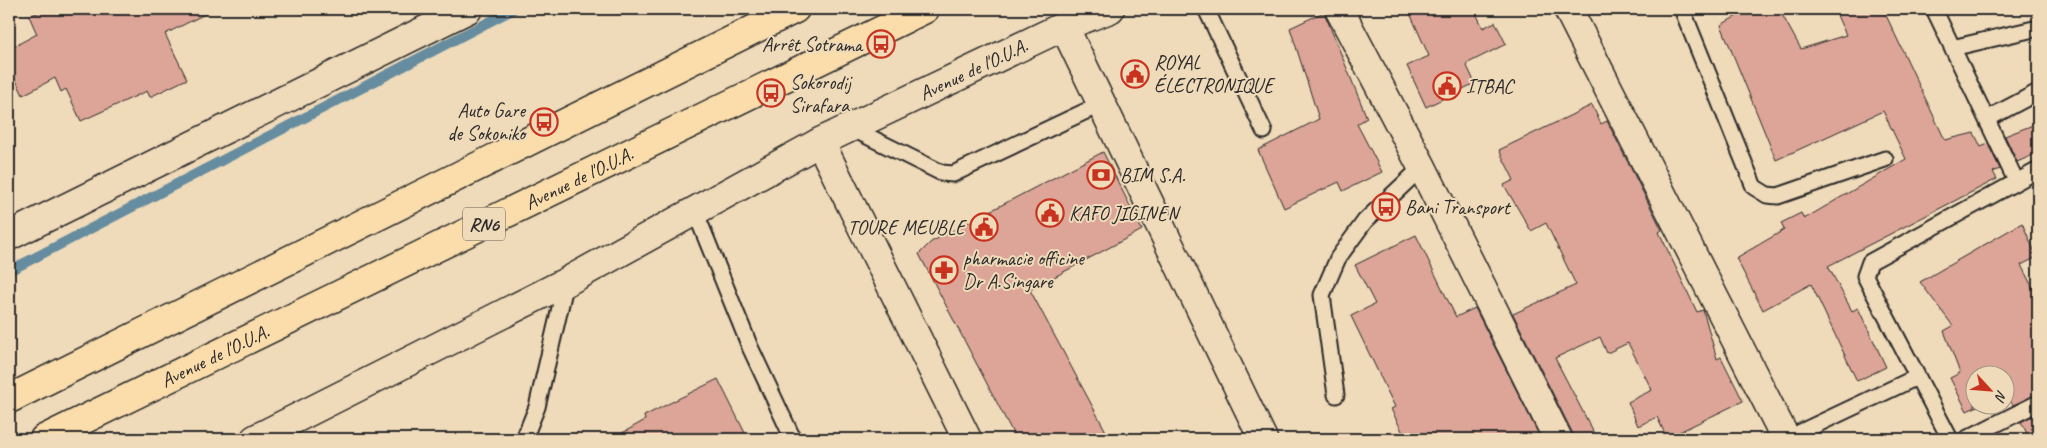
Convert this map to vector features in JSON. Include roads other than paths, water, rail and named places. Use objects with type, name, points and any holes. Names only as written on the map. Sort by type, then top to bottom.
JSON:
[{"type":"highway","points":[[9,399],[796,9]]},
{"type":"highway","name":"Avenue de l'O.U.A.","points":[[44,439],[925,9]]},
{"type":"street","points":[[9,236],[468,9]]},
{"type":"street","name":"Avenue de l'O.U.A.","points":[[255,439],[566,282],[820,142],[1064,26],[1110,9]]},
{"type":"street","points":[[1339,9],[1422,167],[1558,439]]},
{"type":"street","points":[[1568,9],[1786,439]]},
{"type":"street","points":[[1064,26],[1263,439]]},
{"type":"street","points":[[820,142],[967,439]]},
{"type":"lane","points":[[1206,9],[1264,131]]},
{"type":"lane","points":[[1682,9],[1754,187],[1767,195],[1778,196],[1885,159]]},
{"type":"lane","points":[[1934,9],[2016,181]]},
{"type":"lane","points":[[1952,48],[2038,28]]},
{"type":"lane","points":[[1987,119],[2038,92]]},
{"type":"lane","points":[[850,128],[942,173],[953,174],[1101,104]]},
{"type":"lane","points":[[1336,396],[1322,295],[1338,258],[1365,221],[1422,167]]},
{"type":"lane","points":[[1950,439],[1865,276],[1870,262],[2038,170]]},
{"type":"lane","points":[[695,211],[750,347],[793,439]]},
{"type":"lane","points":[[524,439],[537,408],[566,282]]},
{"type":"lane","points":[[1786,439],[1917,377]]},
{"type":"lane","points":[[1966,439],[2038,403]]},
{"type":"waterway","points":[[9,271],[514,9]]},
{"type":"place","name":"Arrêt Sotrama","points":[[881,44]]},
{"type":"place","name":"ROYAL ÉLECTRONIQUE","points":[[1135,74]]},
{"type":"place","name":"ITBAC","points":[[1447,86]]},
{"type":"place","name":"Sokorodij Sirafara","points":[[771,93]]},
{"type":"place","name":"Auto Gare de Sokoniko","points":[[544,122]]},
{"type":"place","name":"BIM S.A.","points":[[1101,175]]},
{"type":"place","name":"Bani Transport","points":[[1386,207]]},
{"type":"place","name":"KAFO JIGINEN","points":[[1050,213]]},
{"type":"place","name":"TOURE MEUBLE","points":[[984,227]]},
{"type":"place","name":"pharmacie officine Dr A.Singare","points":[[944,270]]}]
